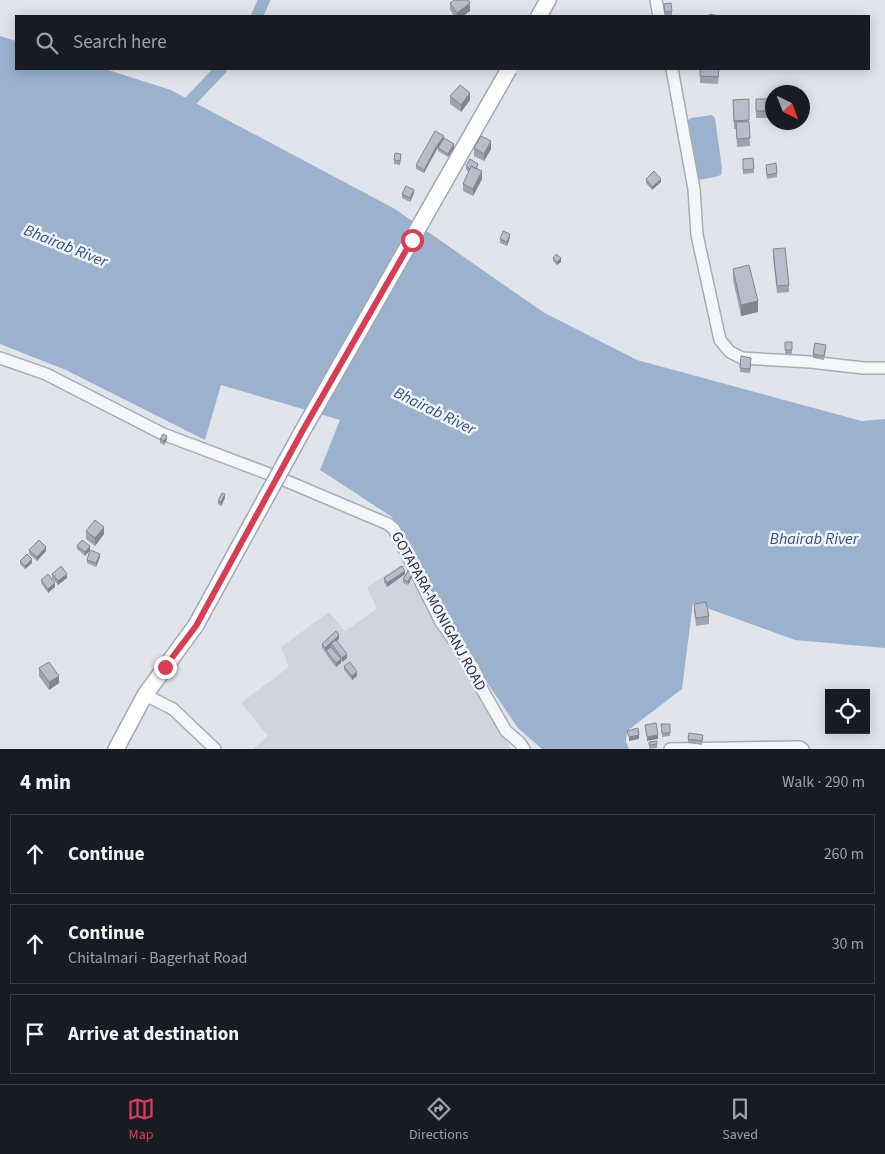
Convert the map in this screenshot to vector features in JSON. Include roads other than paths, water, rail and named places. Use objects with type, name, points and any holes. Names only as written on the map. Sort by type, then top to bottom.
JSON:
[{"type":"main road","points":[[540,15],[548,0]]},
{"type":"main road","points":[[116,749],[145,695],[196,626],[303,430],[508,70]]},
{"type":"street","points":[[656,0],[659,15]]},
{"type":"street","points":[[672,70],[694,189],[697,235],[720,340],[730,352],[742,358],[885,368]]},
{"type":"street","name":"GOTAPARA-MONIGANJ ROAD","points":[[0,358],[46,374],[163,434],[277,477],[388,524],[394,529],[441,622],[474,669],[483,692],[506,731],[524,749]]},
{"type":"street","points":[[145,695],[173,709],[215,749]]},
{"type":"street","points":[[670,749],[800,747],[803,749]]},
{"type":"water","name":"Bhairab River","points":[[0,36],[15,41],[15,70],[108,70],[171,90],[395,209],[543,312],[637,360],[862,421],[885,419],[885,648],[795,640],[693,603],[682,689],[627,731],[626,742],[629,749],[542,749],[518,728],[430,599],[392,517],[320,470],[340,420],[221,385],[205,440],[66,370],[0,344]]},
{"type":"water","points":[[712,115],[715,118],[722,169],[721,175],[698,180],[687,121],[691,118]]},
{"type":"waterway","points":[[257,15],[264,0]]},
{"type":"waterway","points":[[179,113],[220,70]]}]
